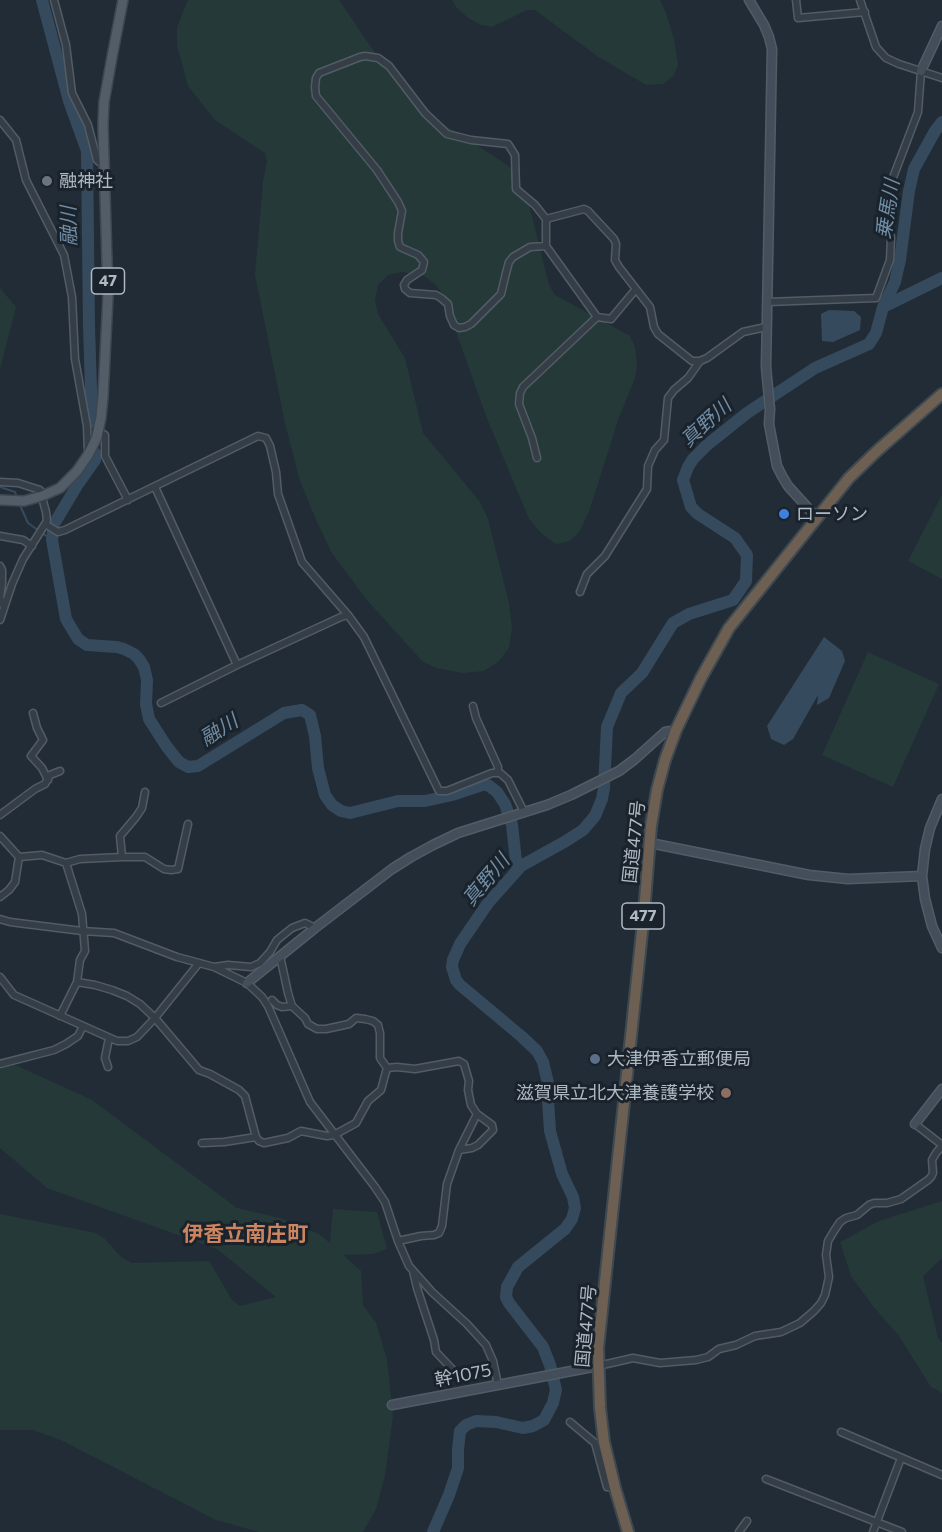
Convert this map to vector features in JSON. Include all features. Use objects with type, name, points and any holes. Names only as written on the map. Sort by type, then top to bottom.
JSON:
[{"type":"highway","name":"国道477号","points":[[626,1528],[604,1442],[601,1419],[598,1366],[600,1322],[650,843],[657,790],[665,760],[676,730],[701,678],[729,628],[849,478],[942,394]]},
{"type":"main road","name":"47","points":[[0,500],[24,501],[60,488],[77,471],[88,455],[102,417],[108,296],[103,165],[104,102],[123,0]]},
{"type":"street","points":[[54,0],[66,45],[72,93],[88,125],[97,160],[103,165]]},
{"type":"street","points":[[749,0],[770,37],[772,49],[766,327],[769,424],[777,466],[788,486],[818,518]]},
{"type":"street","points":[[796,0],[798,18],[865,12]]},
{"type":"street","points":[[860,0],[876,47],[886,58],[942,78]]},
{"type":"street","points":[[767,302],[876,298],[890,260],[891,238],[886,196],[918,112],[921,71],[942,26]]},
{"type":"street","points":[[546,246],[530,247],[513,257],[509,262],[501,294],[471,324],[465,327],[459,328],[454,325],[448,304],[441,298],[436,295],[410,293],[405,290],[404,285],[407,280],[422,270],[424,262],[418,255],[400,247],[398,233],[402,211],[398,202],[377,170],[316,96],[316,78],[319,73],[365,56],[373,56],[384,62],[425,113],[447,134],[471,140],[508,144],[515,155],[516,189],[535,205],[546,219],[546,246],[597,317],[611,320],[636,289]]},
{"type":"street","points":[[0,120],[16,140],[26,180],[64,255],[72,297],[75,359],[87,426],[88,455]]},
{"type":"street","points":[[546,219],[584,209],[588,211],[614,239],[615,260],[650,307],[654,327],[658,334],[692,361],[707,358],[743,332],[766,327]]},
{"type":"street","points":[[537,458],[519,404],[520,393],[523,387],[597,317]]},
{"type":"street","points":[[580,592],[587,574],[605,556],[646,489],[648,466],[655,450],[664,440],[668,398],[688,378],[700,361]]},
{"type":"street","points":[[98,431],[105,435],[105,456],[128,500]]},
{"type":"street","points":[[45,524],[58,532],[65,530],[258,436],[266,438],[276,472],[278,494],[302,562],[364,637],[440,791],[447,791],[492,773],[500,773],[508,780],[524,812]]},
{"type":"street","points":[[0,482],[18,483],[39,490],[47,521],[23,559],[0,620]]},
{"type":"street","points":[[155,487],[237,665]]},
{"type":"street","points":[[0,536],[23,540],[32,546]]},
{"type":"street","points":[[0,566],[2,583],[0,598],[4,607]]},
{"type":"street","points":[[161,704],[237,665],[348,615]]},
{"type":"street","points":[[473,706],[498,767],[498,773]]},
{"type":"street","points":[[33,713],[43,740],[31,756],[42,768],[48,780]]},
{"type":"street","points":[[247,983],[392,869],[425,849],[458,833],[571,795],[619,771],[665,732],[676,730]]},
{"type":"street","points":[[0,815],[45,784],[50,776],[60,771]]},
{"type":"street","points":[[122,857],[120,836],[142,808],[145,792]]},
{"type":"street","points":[[942,799],[930,828],[922,876],[932,926],[942,948]]},
{"type":"street","points":[[18,857],[42,855],[66,863],[80,860],[145,857],[164,869],[178,869],[188,824]]},
{"type":"street","points":[[0,836],[18,857],[15,882],[0,897]]},
{"type":"street","points":[[650,843],[809,875],[848,879],[922,876]]},
{"type":"street","points":[[60,1016],[77,982],[80,960],[85,951],[82,914],[66,863]]},
{"type":"street","points":[[0,919],[82,931],[114,933],[177,957],[214,967],[247,983],[262,997],[310,1102],[385,1202],[409,1266],[486,1346],[493,1361],[498,1385]]},
{"type":"street","points":[[214,967],[228,965],[251,967],[260,963],[277,940],[292,928],[305,923],[315,928]]},
{"type":"street","points":[[280,956],[292,1006],[308,1024],[317,1029],[326,1029],[349,1024],[356,1018],[373,1021],[378,1025],[380,1033],[380,1058],[387,1068]]},
{"type":"street","points":[[0,977],[14,995],[109,1038],[128,1041],[137,1037],[155,1018],[199,963]]},
{"type":"street","points":[[77,982],[95,985],[127,996],[140,1004],[155,1018],[199,1070],[239,1090],[245,1096],[256,1137],[264,1143],[301,1131],[327,1136],[334,1135],[356,1123],[368,1101],[381,1090],[387,1068]]},
{"type":"street","points":[[272,1000],[282,1007],[292,1006]]},
{"type":"street","points":[[0,1064],[54,1050],[78,1036],[83,1026]]},
{"type":"street","points":[[108,1067],[105,1050],[109,1038]]},
{"type":"street","points":[[387,1068],[415,1069],[459,1061],[464,1064],[469,1081],[471,1105],[477,1114],[492,1125],[493,1130],[478,1145],[459,1150]]},
{"type":"street","points":[[598,1366],[633,1358],[660,1364],[696,1360],[755,1336],[781,1332],[800,1323],[821,1303],[825,1294],[829,1277],[826,1255],[828,1241],[840,1222],[857,1215],[874,1203],[888,1203],[901,1198],[928,1180],[933,1173],[932,1160],[942,1146],[915,1124],[942,1089]]},
{"type":"street","points":[[398,1241],[439,1233],[442,1226],[447,1184],[459,1150],[477,1114]]},
{"type":"street","points":[[202,1143],[256,1137]]},
{"type":"street","points":[[413,1271],[436,1352],[453,1370]]},
{"type":"street","name":"幹1075","points":[[392,1405],[598,1366]]},
{"type":"street","points":[[570,1422],[595,1443],[607,1487],[615,1488]]},
{"type":"street","points":[[841,1432],[942,1475]]},
{"type":"street","points":[[873,1532],[901,1458]]},
{"type":"street","points":[[766,1479],[902,1532]]},
{"type":"street","points":[[739,1532],[747,1521]]},
{"type":"street","points":[[626,1528],[634,1532]]},
{"type":"green space","points":[[188,0],[339,0],[401,89],[428,114],[506,164],[516,173],[529,204],[549,285],[555,295],[630,336],[635,347],[637,366],[635,378],[618,420],[590,509],[580,531],[570,541],[556,544],[541,533],[529,519],[486,416],[443,295],[435,284],[424,276],[402,272],[388,275],[378,285],[375,300],[378,314],[405,358],[423,433],[480,502],[488,519],[509,603],[512,628],[509,648],[499,661],[484,671],[463,673],[436,668],[423,662],[366,599],[332,553],[317,522],[300,481],[285,423],[255,275],[267,161],[265,153],[215,120],[188,86],[177,45],[177,27]]},
{"type":"green space","points":[[452,0],[660,0],[674,39],[678,65],[674,75],[663,84],[646,85],[597,56],[535,10],[527,10],[492,27],[481,25],[468,18]]},
{"type":"green space","points":[[0,288],[16,307],[0,369]]},
{"type":"green space","points":[[942,495],[942,579],[908,561]]},
{"type":"green space","points":[[868,652],[939,684],[893,787],[822,755]]},
{"type":"green space","points":[[0,1058],[92,1100],[237,1208],[280,1218],[319,1234],[330,1243],[333,1209],[377,1212],[387,1249],[373,1254],[343,1255],[361,1271],[363,1305],[376,1323],[387,1359],[393,1415],[385,1476],[376,1509],[363,1532],[259,1532],[216,1520],[61,1440],[33,1430],[0,1430],[0,1214],[96,1233],[105,1239],[121,1257],[132,1263],[209,1261],[232,1300],[240,1306],[276,1297],[217,1249],[47,1188],[0,1148]]},
{"type":"green space","points":[[942,1201],[942,1258],[923,1276],[938,1338],[942,1343],[942,1393],[931,1387],[899,1336],[851,1276],[840,1242],[879,1221]]},
{"type":"water","points":[[829,310],[854,311],[861,317],[860,330],[833,342],[822,341],[821,314]]},
{"type":"water","points":[[824,637],[842,651],[845,661],[829,698],[817,705],[818,695],[793,739],[784,745],[771,739],[767,726]]},
{"type":"waterway","name":"融川","points":[[42,0],[69,101],[87,151],[92,422]]},
{"type":"waterway","name":"真野川","points":[[433,1532],[458,1468],[460,1431],[466,1425],[476,1421],[496,1422],[523,1428],[533,1426],[544,1420],[553,1403],[556,1390],[543,1347],[509,1303],[506,1297],[507,1287],[518,1267],[565,1229],[572,1219],[575,1208],[573,1197],[562,1174],[550,1131],[548,1083],[543,1062],[537,1051],[521,1036],[460,985],[452,967],[453,960],[460,944],[488,903],[521,866],[583,830],[595,816],[604,788],[607,727],[621,693],[642,673],[673,623],[689,614],[733,600],[746,581],[747,555],[735,538],[691,507],[683,480],[688,467],[707,445],[747,413],[815,368],[869,344],[876,333],[883,307],[895,282],[914,169],[942,122]]},
{"type":"waterway","name":"真野川","points":[[883,307],[942,278]]},
{"type":"waterway","name":"融川","points":[[95,453],[95,460],[54,524],[52,540],[66,619],[78,639],[87,645],[117,647],[134,654],[139,659],[144,667],[147,680],[146,704],[149,719],[179,762],[188,767],[198,766],[284,713],[302,710],[310,715],[315,736],[318,768],[325,795],[332,805],[341,811],[350,813],[398,801],[425,801],[488,785],[497,792],[505,804],[512,825],[517,870]]},
{"type":"waterway","points":[[0,487],[15,492],[17,497]]},
{"type":"waterway","points":[[19,503],[28,523],[52,540]]},
{"type":"place","name":"融神社","points":[[47,181]]},
{"type":"place","name":"ローソン","points":[[784,514]]},
{"type":"place","name":"大津伊香立郵便局","points":[[595,1059]]},
{"type":"place","name":"滋賀県立北大津養護学校","points":[[726,1093]]},
{"type":"district","name":"伊香立南庄町","points":[[245,1234]]},
{"type":"water label","name":"乗馬川","points":[[888,209]]}]
